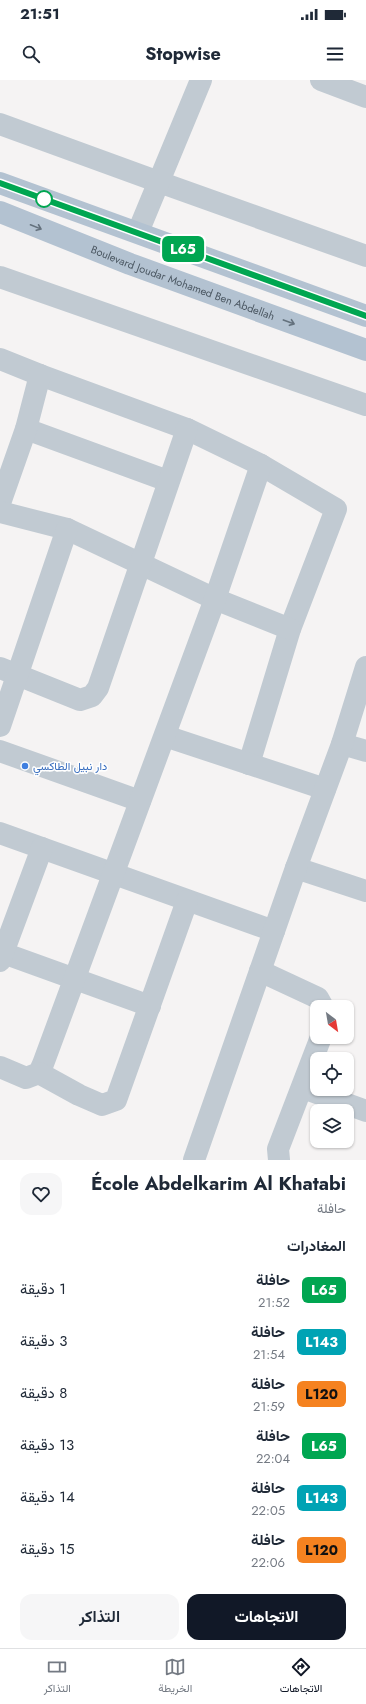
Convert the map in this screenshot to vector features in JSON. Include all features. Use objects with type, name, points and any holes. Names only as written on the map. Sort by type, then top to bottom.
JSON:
[{"type":"main road","points":[[0,183],[366,316]]},
{"type":"main road","name":"Boulevard Joudar Mohamed Ben Abdellah","points":[[1,217],[366,350]]},
{"type":"street","points":[[138,232],[201,80]]},
{"type":"street","points":[[321,80],[366,97]]},
{"type":"street","points":[[0,124],[366,256]]},
{"type":"street","points":[[0,277],[366,405]]},
{"type":"street","points":[[0,359],[187,429],[261,465],[336,509],[290,629],[249,764]]},
{"type":"street","points":[[0,502],[26,429],[40,375]]},
{"type":"street","points":[[26,429],[168,481]]},
{"type":"street","points":[[9,671],[80,700],[92,696],[98,688],[187,429]]},
{"type":"street","points":[[0,1067],[26,1078],[38,1073],[43,1064],[165,736],[261,465]]},
{"type":"street","points":[[0,512],[67,529],[215,598],[290,629]]},
{"type":"street","points":[[0,726],[9,671],[67,529]]},
{"type":"street","points":[[194,1160],[296,868],[342,744],[366,668]]},
{"type":"street","points":[[165,736],[325,789]]},
{"type":"street","points":[[342,744],[366,751]]},
{"type":"street","points":[[0,750],[140,801]]},
{"type":"street","points":[[0,833],[274,931]]},
{"type":"street","points":[[42,848],[2,957],[75,978],[150,1006]]},
{"type":"street","points":[[296,868],[366,891]]},
{"type":"street","points":[[38,1073],[102,1105],[116,1100],[187,901]]},
{"type":"street","points":[[260,971],[318,998],[319,1000]]},
{"type":"street","points":[[279,1160],[278,1149],[303,1088],[319,1044]]},
{"type":"street","points":[[303,1088],[366,1111]]},
{"type":"bus line","name":"L65","points":[[0,183],[366,316]]},
{"type":"place","name":"دار نبيل الطاكسي","points":[[25,766]]}]
